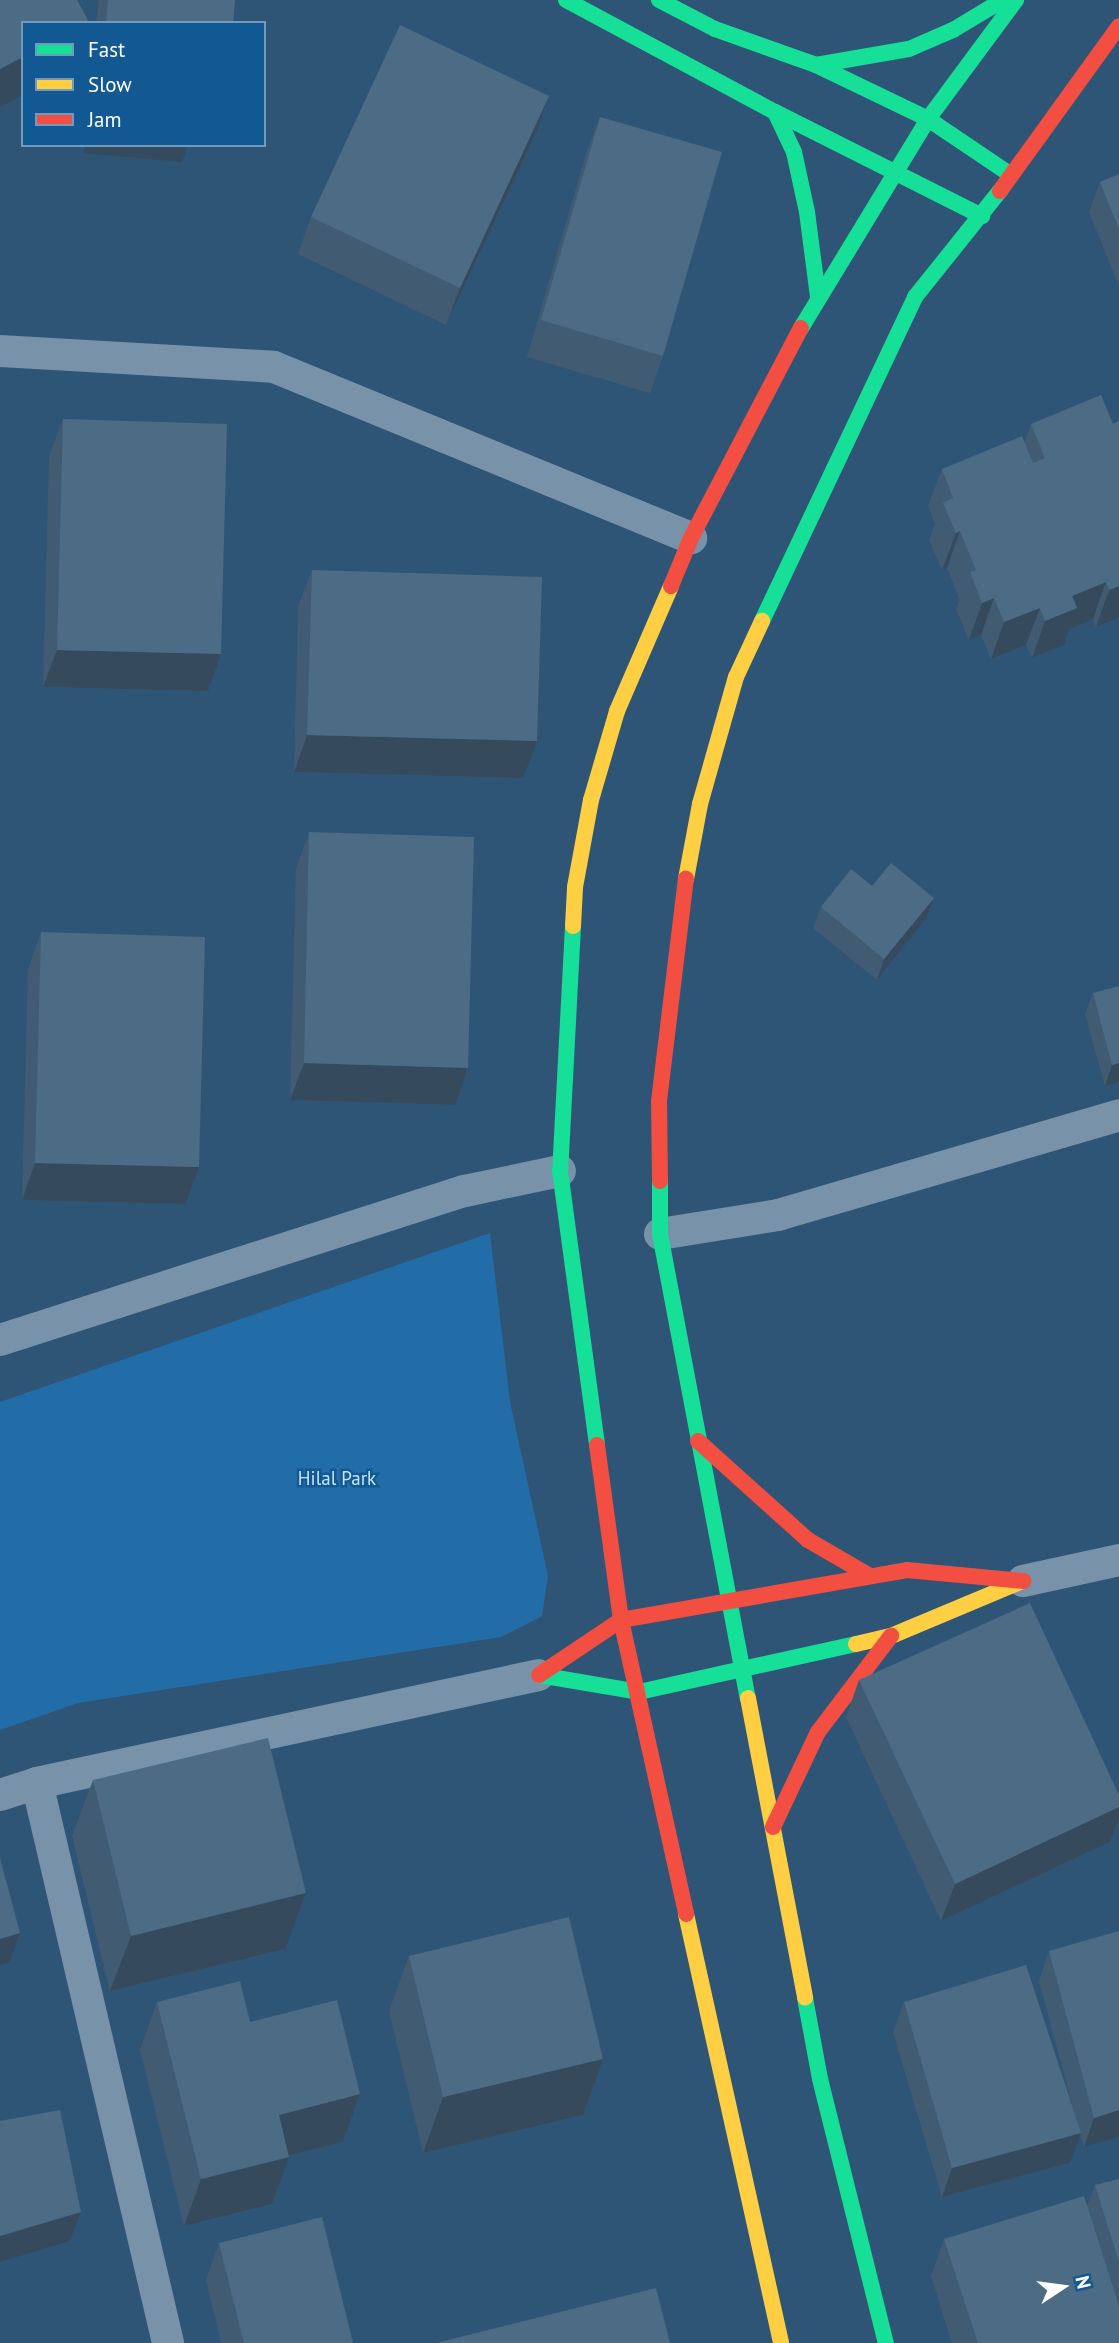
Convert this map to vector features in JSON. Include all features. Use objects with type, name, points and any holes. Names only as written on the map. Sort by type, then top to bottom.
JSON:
[{"type":"main road","points":[[566,0],[775,112],[982,216]]},
{"type":"main road","points":[[659,0],[715,29],[816,65],[928,119],[1011,175]]},
{"type":"main road","points":[[816,65],[909,49],[953,30],[1003,0]]},
{"type":"main road","points":[[781,2343],[621,1620],[560,1171],[575,887],[591,800],[617,711],[691,538],[777,368],[818,297],[928,119],[1016,0]]},
{"type":"main road","points":[[886,2343],[820,2079],[660,1234],[659,1101],[680,912],[700,804],[736,677],[915,297],[982,216],[1119,26]]},
{"type":"main road","points":[[775,112],[793,152],[807,212],[818,297]]},
{"type":"main road","points":[[698,1441],[808,1540],[870,1576]]},
{"type":"main road","points":[[539,1675],[621,1620],[907,1570],[1023,1581]]},
{"type":"main road","points":[[539,1675],[639,1692],[891,1636],[1023,1581]]},
{"type":"main road","points":[[773,1827],[818,1732],[891,1636]]},
{"type":"street","points":[[0,351],[274,367],[691,538]]},
{"type":"street","points":[[660,1234],[778,1215],[1119,1115]]},
{"type":"street","points":[[0,1340],[465,1191],[560,1171]]},
{"type":"street","points":[[1023,1581],[1119,1560]]},
{"type":"street","points":[[0,1795],[37,1783],[539,1675]]},
{"type":"street","points":[[37,1783],[169,2343]]},
{"type":"green space","name":"Hilal Park","points":[[490,1233],[510,1402],[548,1576],[542,1616],[501,1637],[78,1703],[0,1730],[0,1402]]},
{"type":"building","points":[[0,0],[77,0],[88,21],[21,21],[21,58],[0,69]]},
{"type":"building","points":[[108,0],[235,0],[233,21],[106,21]]},
{"type":"building","points":[[400,25],[549,96],[460,288],[311,217]]},
{"type":"building","points":[[600,117],[722,152],[663,356],[541,320]]},
{"type":"building","points":[[1119,174],[1119,229],[1100,182]]},
{"type":"building","points":[[1101,395],[1113,424],[1119,421],[1119,586],[1109,590],[1106,582],[1072,596],[1077,608],[1045,621],[1040,608],[1004,622],[994,598],[982,603],[970,572],[976,570],[960,531],[956,533],[943,503],[953,498],[942,469],[1022,436],[1033,463],[1045,458],[1031,424]]},
{"type":"building","points":[[63,419],[227,424],[221,654],[57,650]]},
{"type":"building","points":[[312,570],[542,577],[537,741],[307,735]]},
{"type":"building","points":[[309,832],[474,837],[468,1068],[304,1063]]},
{"type":"building","points":[[891,863],[934,898],[884,959],[821,907],[851,869],[872,886]]},
{"type":"building","points":[[41,932],[205,937],[199,1167],[35,1163]]},
{"type":"building","points":[[1119,986],[1119,1063],[1112,1065],[1093,993]]},
{"type":"building","points":[[1030,1603],[1119,1795],[1119,1807],[955,1884],[859,1680]]},
{"type":"building","points":[[268,1738],[306,1893],[131,1936],[93,1780]]},
{"type":"building","points":[[0,1858],[20,1933],[0,1939]]},
{"type":"building","points":[[569,1917],[603,2059],[443,2097],[409,1956]]},
{"type":"building","points":[[1119,1931],[1119,2110],[1094,2118],[1049,1951]]},
{"type":"building","points":[[1026,1965],[1081,2133],[952,2168],[904,2002]]},
{"type":"building","points":[[240,1981],[250,2022],[337,2000],[360,2094],[279,2115],[289,2157],[201,2179],[157,2002]]},
{"type":"building","points":[[60,2110],[81,2212],[0,2236],[0,2121]]},
{"type":"building","points":[[1119,2179],[1119,2262],[1095,2185]]},
{"type":"building","points":[[1084,2196],[1119,2306],[1119,2343],[978,2343],[944,2239]]},
{"type":"building","points":[[322,2217],[353,2343],[244,2343],[219,2243]]},
{"type":"building","points":[[656,2288],[670,2343],[436,2343]]},
{"type":"traffic: fast","points":[[566,0],[775,112],[982,216]]},
{"type":"traffic: fast","points":[[659,0],[715,29],[816,65],[928,119],[1011,175]]},
{"type":"traffic: fast","points":[[816,65],[909,49],[953,30],[1003,0]]},
{"type":"traffic: fast","points":[[801,328],[928,119],[1016,0]]},
{"type":"traffic: fast","points":[[775,112],[794,152],[807,212],[818,297]]},
{"type":"traffic: fast","points":[[762,621],[915,297],[1000,191]]},
{"type":"traffic: fast","points":[[573,926],[560,1171],[597,1445]]},
{"type":"traffic: fast","points":[[660,1181],[660,1234],[748,1698]]},
{"type":"traffic: fast","points":[[539,1675],[639,1692],[856,1644]]},
{"type":"traffic: fast","points":[[805,1998],[820,2079],[886,2343]]},
{"type":"traffic: slow","points":[[573,926],[575,887],[591,800],[617,711],[671,586]]},
{"type":"traffic: slow","points":[[686,879],[700,804],[736,677],[762,621]]},
{"type":"traffic: slow","points":[[856,1644],[891,1636],[1020,1582]]},
{"type":"traffic: slow","points":[[748,1698],[805,1998]]},
{"type":"traffic: slow","points":[[686,1914],[781,2343]]},
{"type":"traffic: jam","points":[[1000,191],[1119,26]]},
{"type":"traffic: jam","points":[[671,586],[691,538],[801,328]]},
{"type":"traffic: jam","points":[[660,1181],[659,1101],[686,879]]},
{"type":"traffic: jam","points":[[698,1441],[808,1540],[870,1576]]},
{"type":"traffic: jam","points":[[597,1445],[621,1620],[686,1914]]},
{"type":"traffic: jam","points":[[539,1675],[621,1620],[907,1570],[1023,1581]]},
{"type":"traffic: jam","points":[[773,1827],[818,1732],[891,1636]]}]
